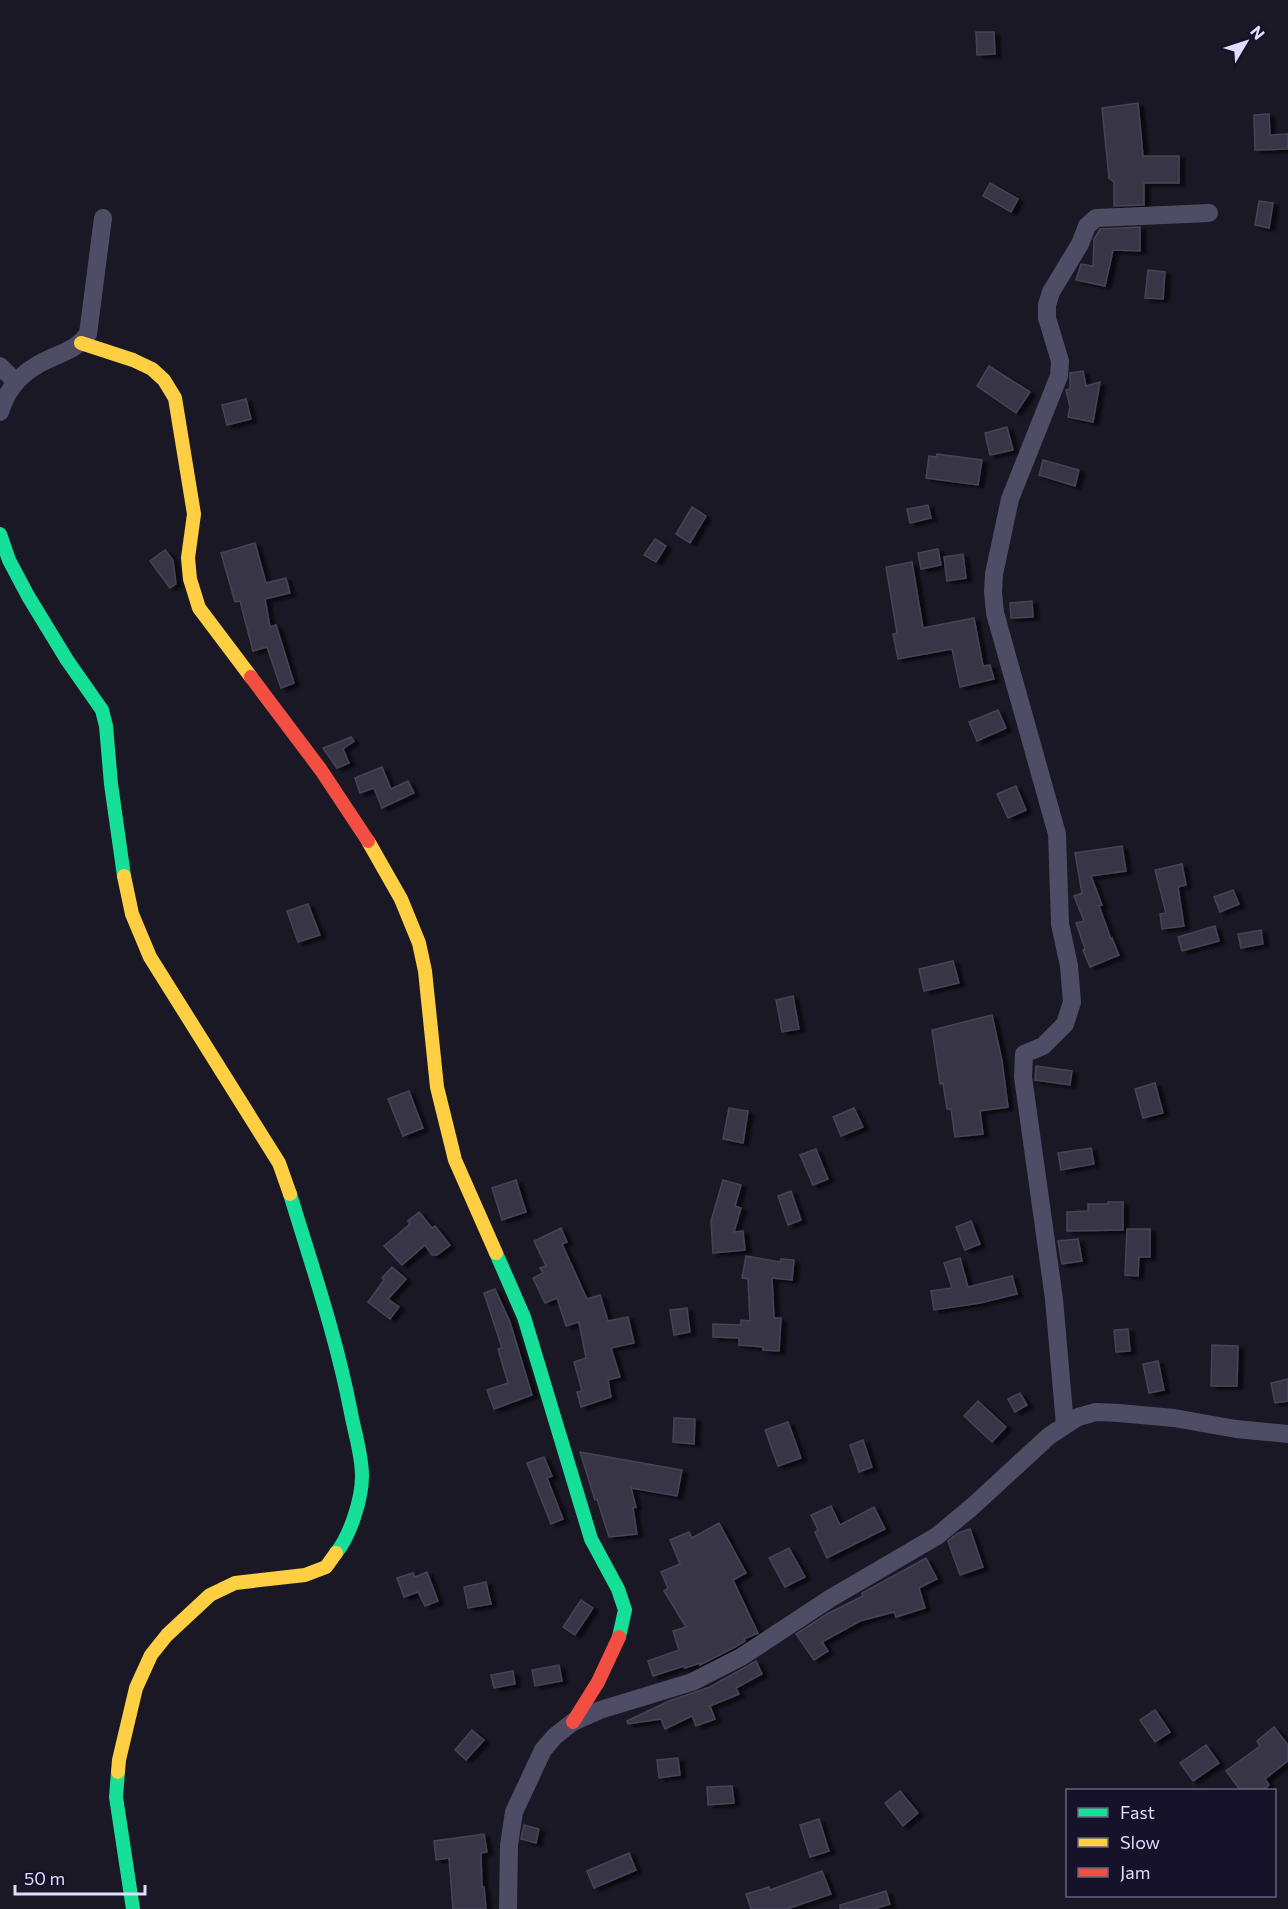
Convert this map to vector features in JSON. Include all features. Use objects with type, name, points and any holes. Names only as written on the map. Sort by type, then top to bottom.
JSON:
[{"type":"street","points":[[1065,1425],[1048,1249],[1023,1077],[1024,1054],[1043,1046],[1065,1024],[1072,1002],[1069,966],[1060,924],[1057,834],[995,613],[994,574],[1010,499],[1059,376],[1060,361],[1047,318],[1047,305],[1051,292],[1080,244],[1088,226],[1096,218],[1209,213]]},
{"type":"street","points":[[0,412],[4,399],[15,381],[34,367],[81,343],[88,334],[103,218]]},
{"type":"street","points":[[81,343],[145,365],[159,374],[167,383],[175,398],[194,514],[188,558],[190,579],[199,608],[321,770],[378,856],[401,899],[419,943],[425,971],[437,1087],[455,1160],[525,1317],[591,1539],[618,1589],[625,1610],[619,1636],[598,1682],[573,1722]]},
{"type":"street","points":[[0,366],[15,381]]},
{"type":"street","points":[[0,534],[9,560],[28,596],[67,660],[102,710],[106,726],[122,865],[132,914],[150,957],[279,1163],[288,1186],[343,1370],[362,1477],[350,1527],[341,1547],[326,1567],[305,1575],[235,1583],[210,1595],[167,1635],[151,1655],[136,1688],[127,1723],[119,1760],[117,1788],[118,1819],[133,1909]]},
{"type":"street","points":[[508,1909],[508,1845],[514,1812],[543,1750],[555,1736],[573,1722],[600,1710],[692,1682],[741,1658],[822,1603],[937,1536],[1033,1450],[1078,1417],[1096,1412],[1174,1418],[1236,1429],[1288,1434]]},
{"type":"building","points":[[976,32],[994,32],[995,54],[977,55]]},
{"type":"building","points":[[1138,103],[1143,156],[1179,156],[1179,183],[1144,183],[1144,205],[1114,206],[1114,182],[1109,178],[1102,108]]},
{"type":"building","points":[[1269,114],[1270,135],[1288,134],[1288,149],[1255,150],[1254,115]]},
{"type":"building","points":[[990,183],[1018,199],[1011,212],[983,196]]},
{"type":"building","points":[[1259,201],[1273,203],[1269,228],[1255,225]]},
{"type":"building","points":[[1140,227],[1140,251],[1113,250],[1105,286],[1076,280],[1081,264],[1093,266],[1094,239],[1100,229]]},
{"type":"building","points":[[1148,270],[1165,272],[1163,299],[1145,298]]},
{"type":"building","points":[[989,366],[1030,392],[1016,413],[977,386]]},
{"type":"building","points":[[1083,371],[1086,386],[1100,382],[1093,422],[1068,417],[1070,407],[1066,390],[1070,389],[1070,373]]},
{"type":"building","points":[[246,399],[251,419],[227,425],[222,405]]},
{"type":"building","points":[[1007,427],[1013,450],[990,455],[985,433]]},
{"type":"building","points":[[937,454],[982,460],[978,485],[926,478],[929,456],[936,457]]},
{"type":"building","points":[[1043,460],[1079,470],[1075,486],[1039,475]]},
{"type":"building","points":[[928,505],[931,518],[910,523],[907,509]]},
{"type":"building","points":[[692,507],[706,516],[690,543],[676,534]]},
{"type":"building","points":[[655,539],[666,546],[656,562],[644,555]]},
{"type":"building","points":[[255,543],[266,583],[286,578],[290,593],[265,599],[270,627],[276,625],[294,683],[281,688],[267,647],[253,651],[240,601],[235,602],[221,553]]},
{"type":"building","points":[[938,549],[941,565],[921,569],[918,553]]},
{"type":"building","points":[[165,550],[173,560],[176,584],[170,588],[150,561]]},
{"type":"building","points":[[963,554],[966,578],[947,581],[944,557]]},
{"type":"building","points":[[912,562],[923,628],[974,618],[983,666],[990,665],[994,679],[960,687],[952,649],[898,659],[893,634],[897,633],[886,567]]},
{"type":"building","points":[[1032,601],[1033,617],[1011,618],[1010,603]]},
{"type":"building","points":[[998,710],[1006,728],[977,741],[969,722]]},
{"type":"building","points":[[351,737],[354,741],[343,749],[349,763],[337,768],[323,748]]},
{"type":"building","points":[[382,767],[391,789],[408,781],[414,793],[382,808],[374,788],[360,793],[355,778]]},
{"type":"building","points":[[1016,786],[1026,810],[1008,818],[997,794]]},
{"type":"building","points":[[1122,846],[1126,871],[1091,876],[1102,905],[1099,906],[1119,955],[1090,967],[1076,923],[1084,921],[1074,896],[1082,893],[1075,853]]},
{"type":"building","points":[[1182,864],[1186,885],[1178,887],[1184,926],[1162,929],[1160,914],[1166,913],[1155,870]]},
{"type":"building","points":[[1233,890],[1239,904],[1220,912],[1214,897]]},
{"type":"building","points":[[308,904],[320,935],[298,942],[287,911]]},
{"type":"building","points":[[1215,926],[1219,941],[1182,951],[1178,937]]},
{"type":"building","points":[[1261,930],[1263,944],[1241,948],[1238,934]]},
{"type":"building","points":[[953,961],[959,983],[924,991],[919,969]]},
{"type":"building","points":[[793,996],[799,1029],[782,1032],[776,1000]]},
{"type":"building","points":[[992,1015],[1002,1061],[1008,1107],[980,1111],[983,1134],[955,1137],[951,1109],[947,1109],[943,1083],[940,1084],[932,1030]]},
{"type":"building","points":[[1036,1066],[1072,1071],[1070,1085],[1035,1080]]},
{"type":"building","points":[[1155,1083],[1163,1113],[1143,1118],[1135,1089]]},
{"type":"building","points":[[409,1091],[423,1128],[403,1136],[388,1099]]},
{"type":"building","points":[[729,1108],[748,1111],[743,1143],[723,1139]]},
{"type":"building","points":[[854,1108],[863,1127],[841,1136],[833,1117]]},
{"type":"building","points":[[1091,1148],[1094,1164],[1061,1170],[1058,1153]]},
{"type":"building","points":[[816,1149],[828,1179],[813,1185],[800,1155]]},
{"type":"building","points":[[516,1180],[526,1212],[502,1220],[492,1188]]},
{"type":"building","points":[[723,1180],[741,1185],[735,1206],[741,1208],[734,1232],[743,1231],[745,1250],[713,1253],[711,1221]]},
{"type":"building","points":[[791,1191],[801,1220],[788,1225],[778,1196]]},
{"type":"building","points":[[1108,1202],[1123,1202],[1123,1230],[1067,1231],[1067,1212],[1088,1211],[1088,1204],[1108,1204]]},
{"type":"building","points":[[419,1212],[432,1228],[435,1226],[450,1245],[437,1255],[432,1255],[425,1245],[402,1265],[384,1246],[410,1224],[408,1221]]},
{"type":"building","points":[[971,1221],[980,1244],[965,1250],[956,1227]]},
{"type":"building","points":[[561,1228],[567,1242],[562,1244],[587,1299],[600,1295],[608,1321],[628,1317],[634,1343],[611,1348],[620,1377],[608,1380],[611,1397],[581,1407],[577,1392],[582,1391],[574,1362],[586,1358],[579,1322],[566,1326],[557,1298],[545,1303],[533,1278],[543,1273],[540,1268],[546,1266],[534,1241]]},
{"type":"building","points":[[1127,1229],[1150,1229],[1150,1257],[1139,1257],[1138,1276],[1125,1275]]},
{"type":"building","points":[[1078,1239],[1082,1261],[1062,1264],[1058,1241]]},
{"type":"building","points":[[746,1256],[780,1262],[781,1259],[794,1260],[792,1280],[772,1278],[774,1318],[781,1318],[779,1351],[739,1345],[739,1338],[713,1337],[713,1324],[741,1325],[741,1320],[750,1321],[748,1279],[742,1278]]},
{"type":"building","points":[[960,1258],[968,1287],[1012,1276],[1017,1294],[980,1303],[934,1310],[931,1291],[952,1288],[944,1263]]},
{"type":"building","points":[[392,1267],[406,1279],[388,1299],[399,1307],[390,1319],[368,1302],[384,1280],[382,1278]]},
{"type":"building","points":[[495,1289],[510,1322],[532,1395],[494,1409],[487,1390],[508,1383],[498,1349],[502,1348],[484,1293]]},
{"type":"building","points":[[687,1308],[690,1332],[674,1335],[670,1310]]},
{"type":"building","points":[[1128,1329],[1130,1351],[1116,1352],[1114,1330]]},
{"type":"building","points":[[1212,1345],[1238,1346],[1237,1386],[1211,1386]]},
{"type":"building","points":[[1158,1361],[1164,1390],[1149,1393],[1143,1364]]},
{"type":"building","points":[[1288,1379],[1288,1401],[1275,1403],[1271,1383]]},
{"type":"building","points":[[1020,1393],[1027,1405],[1015,1412],[1008,1399]]},
{"type":"building","points":[[978,1401],[1006,1427],[992,1442],[964,1416]]},
{"type":"building","points":[[674,1418],[695,1419],[694,1444],[673,1442]]},
{"type":"building","points":[[788,1422],[801,1458],[778,1466],[765,1430]]},
{"type":"building","points":[[863,1440],[872,1467],[859,1472],[850,1445]]},
{"type":"building","points":[[580,1452],[682,1470],[677,1496],[631,1488],[636,1507],[633,1508],[637,1534],[609,1537]]},
{"type":"building","points":[[544,1457],[552,1476],[547,1478],[563,1519],[551,1524],[527,1463]]},
{"type":"building","points":[[831,1506],[840,1525],[874,1507],[885,1529],[827,1558],[815,1532],[818,1530],[811,1515]]},
{"type":"building","points":[[719,1523],[746,1573],[733,1580],[758,1633],[700,1665],[700,1663],[685,1668],[684,1666],[653,1676],[648,1661],[679,1650],[673,1631],[686,1627],[664,1591],[668,1588],[661,1572],[680,1564],[670,1540],[689,1532],[692,1538]]},
{"type":"building","points":[[970,1529],[983,1567],[960,1575],[948,1541],[958,1533]]},
{"type":"building","points":[[789,1548],[805,1577],[785,1587],[769,1558]]},
{"type":"building","points":[[926,1558],[937,1579],[919,1588],[925,1608],[896,1617],[894,1612],[860,1621],[822,1642],[828,1651],[814,1660],[796,1634],[827,1614],[863,1596],[862,1593]]},
{"type":"building","points":[[427,1572],[438,1601],[425,1606],[418,1592],[404,1597],[397,1578],[413,1573],[415,1577]]},
{"type":"building","points":[[486,1582],[491,1604],[468,1608],[464,1587]]},
{"type":"building","points":[[581,1600],[593,1608],[575,1635],[563,1627]]},
{"type":"building","points":[[756,1661],[762,1674],[736,1688],[739,1694],[710,1706],[715,1719],[696,1726],[692,1716],[665,1729],[661,1719],[628,1724],[627,1721],[669,1701],[710,1687]]},
{"type":"building","points":[[559,1665],[562,1681],[535,1686],[532,1670]]},
{"type":"building","points":[[513,1671],[515,1684],[494,1688],[491,1675]]},
{"type":"building","points":[[1155,1710],[1170,1732],[1155,1742],[1140,1720]]},
{"type":"building","points":[[1274,1727],[1288,1745],[1288,1761],[1265,1779],[1269,1785],[1265,1789],[1240,1789],[1226,1771],[1260,1746],[1257,1741]]},
{"type":"building","points":[[472,1730],[484,1740],[466,1760],[455,1750]]},
{"type":"building","points":[[1206,1745],[1219,1763],[1193,1781],[1180,1763]]},
{"type":"building","points":[[678,1758],[680,1775],[659,1778],[657,1760]]},
{"type":"building","points":[[732,1786],[734,1803],[708,1805],[707,1787]]},
{"type":"building","points":[[900,1791],[918,1813],[903,1826],[885,1803]]},
{"type":"building","points":[[819,1819],[829,1851],[810,1857],[800,1825]]},
{"type":"building","points":[[524,1825],[539,1829],[536,1843],[521,1839]]},
{"type":"building","points":[[484,1834],[487,1852],[481,1853],[482,1887],[484,1887],[486,1909],[453,1909],[449,1858],[436,1860],[434,1841]]},
{"type":"building","points":[[629,1853],[636,1870],[594,1888],[587,1871]]},
{"type":"building","points":[[822,1871],[831,1894],[787,1909],[751,1909],[746,1894],[769,1887],[770,1890]]},
{"type":"building","points":[[886,1891],[890,1904],[874,1909],[840,1909],[840,1905]]},
{"type":"traffic: fast","points":[[0,534],[9,560],[28,596],[67,660],[102,710],[106,726],[111,784],[124,876]]},
{"type":"traffic: fast","points":[[290,1194],[331,1330],[361,1460],[362,1476],[357,1506],[346,1537],[336,1553]]},
{"type":"traffic: fast","points":[[496,1253],[524,1317],[591,1539],[618,1589],[625,1610],[619,1637]]},
{"type":"traffic: fast","points":[[118,1772],[116,1797],[133,1909]]},
{"type":"traffic: slow","points":[[81,343],[133,360],[152,369],[164,380],[175,398],[194,514],[188,558],[190,579],[199,608],[251,677]]},
{"type":"traffic: slow","points":[[368,841],[401,899],[419,943],[425,971],[437,1087],[455,1160],[496,1253]]},
{"type":"traffic: slow","points":[[124,876],[132,914],[150,957],[279,1163],[290,1194]]},
{"type":"traffic: slow","points":[[118,1772],[136,1688],[151,1655],[167,1635],[210,1595],[235,1583],[305,1575],[326,1567],[336,1553]]},
{"type":"traffic: jam","points":[[251,677],[321,770],[368,841]]},
{"type":"traffic: jam","points":[[573,1722],[598,1682],[619,1637]]}]
